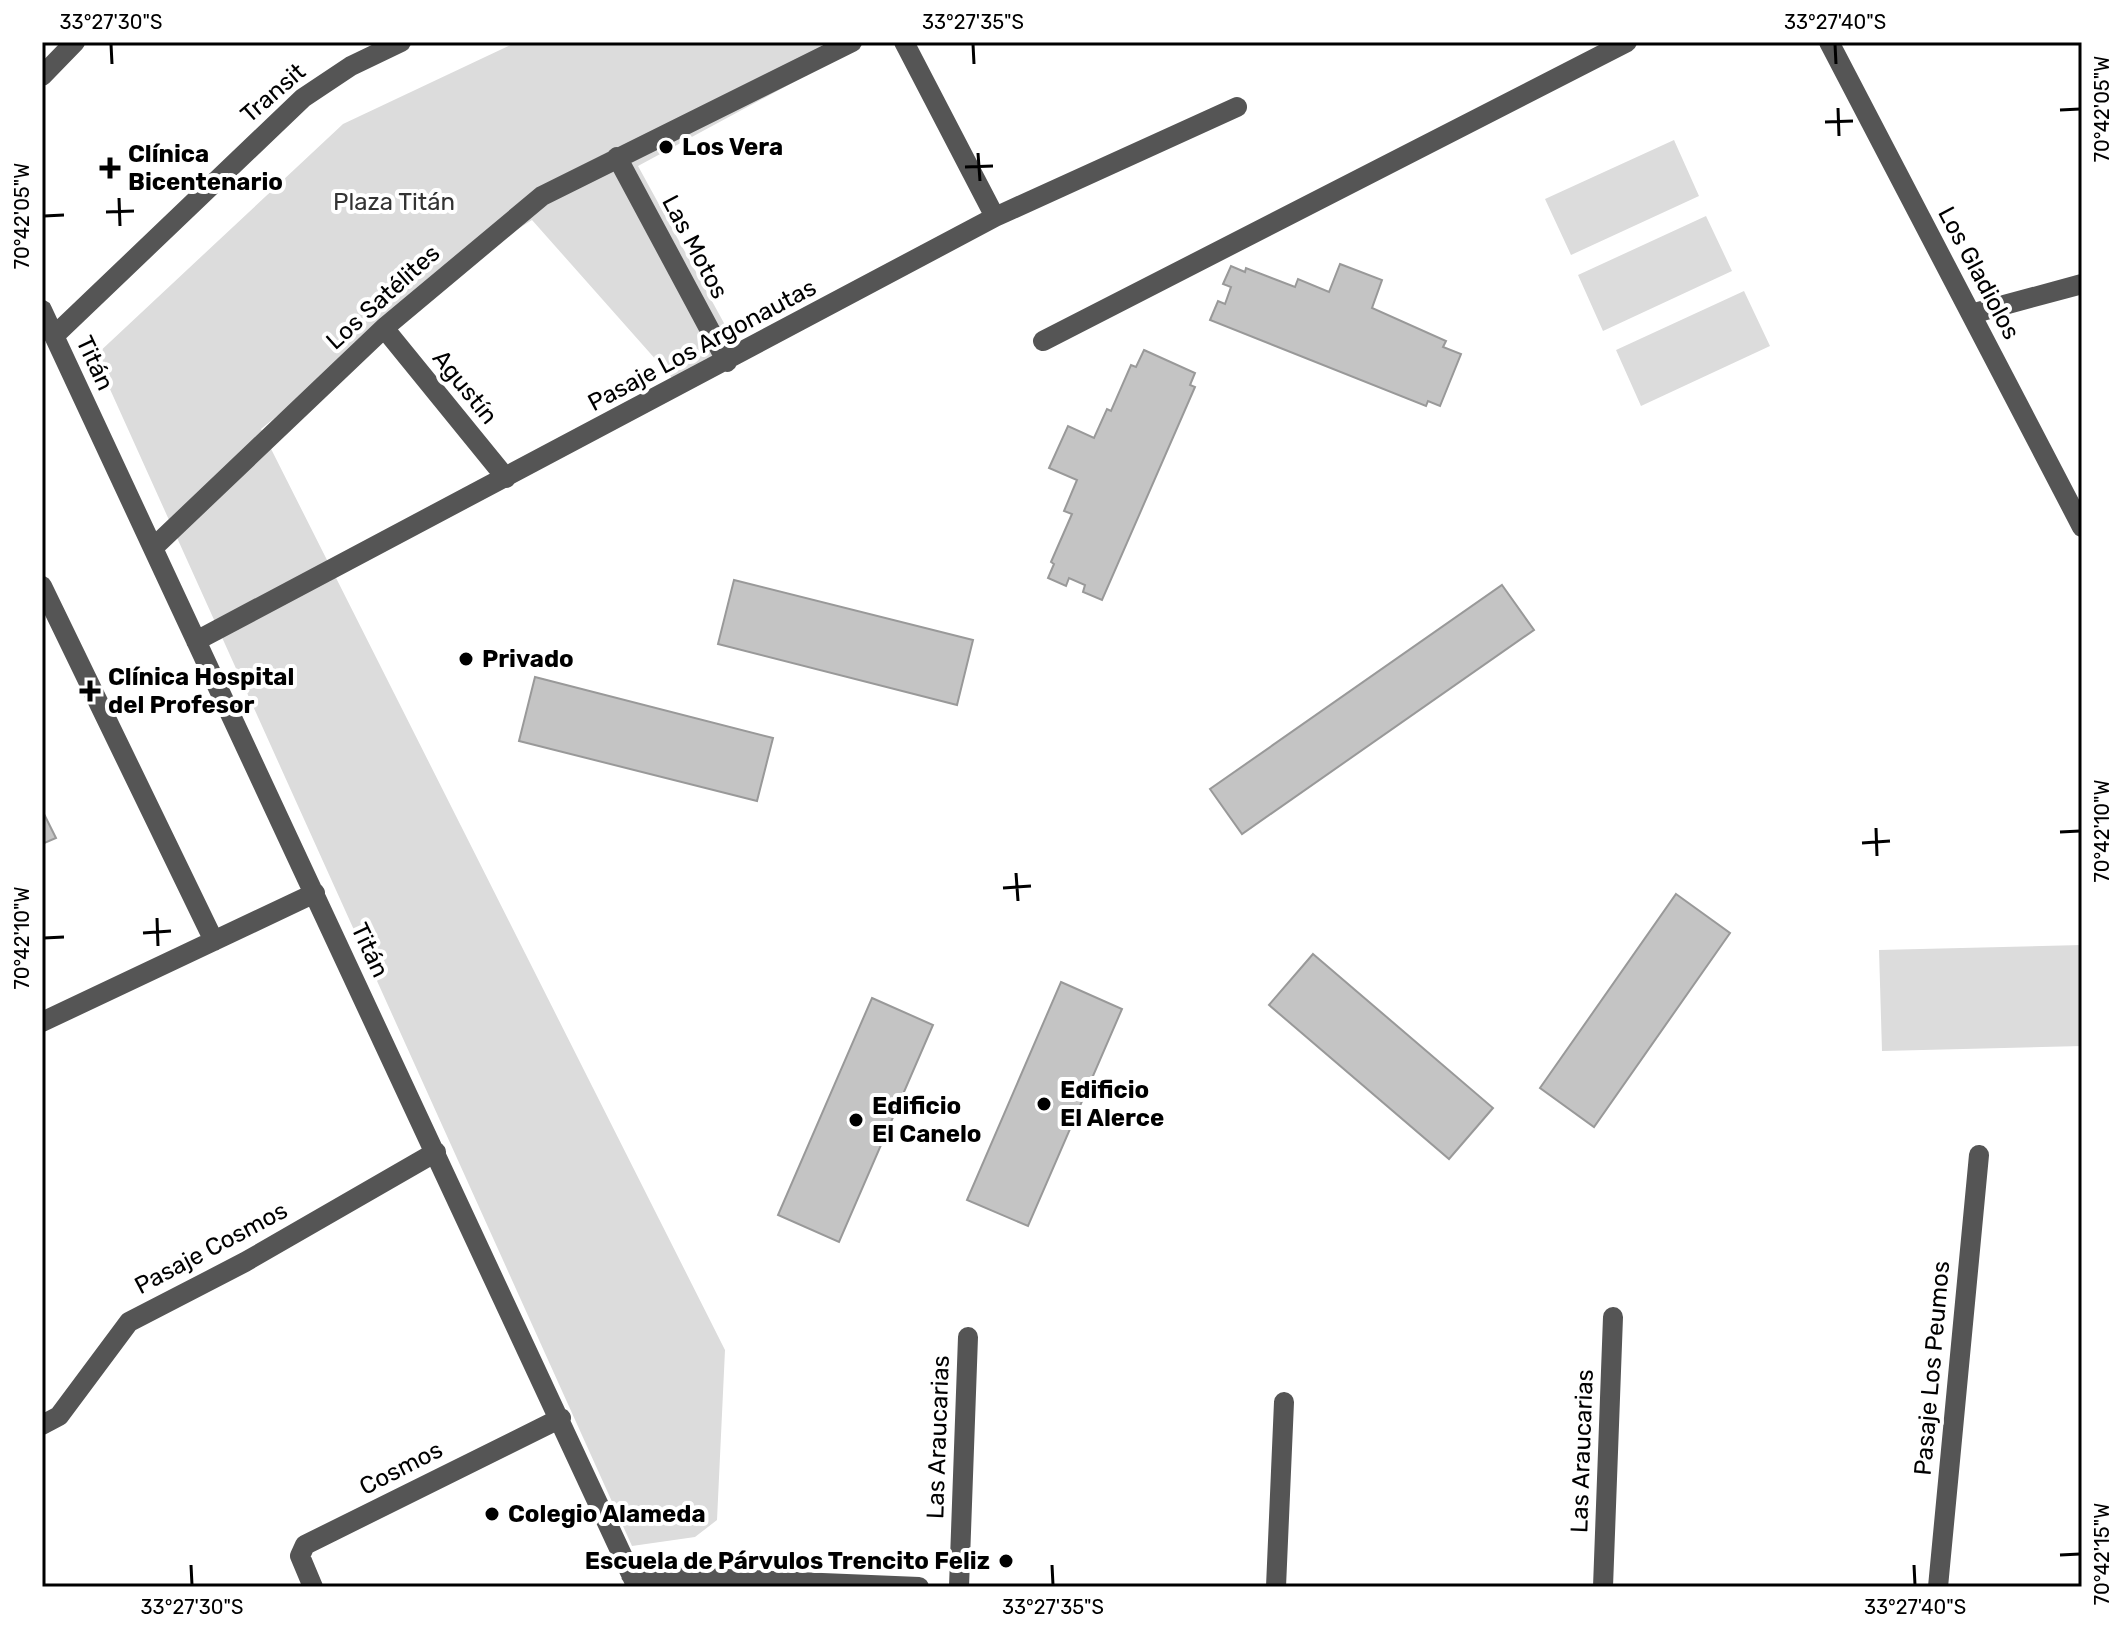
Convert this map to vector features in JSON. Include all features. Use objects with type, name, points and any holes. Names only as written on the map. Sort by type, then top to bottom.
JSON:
[{"type":"street","points":[[42,76],[75,42]]},
{"type":"street","name":"Transit","points":[[54,336],[303,98],[351,66],[401,42]]},
{"type":"street","name":"Los Satélites","points":[[153,548],[384,328],[542,196],[852,42]]},
{"type":"street","points":[[904,42],[995,217]]},
{"type":"street","points":[[1043,341],[1627,42]]},
{"type":"street","name":"Los Gladiolos","points":[[1829,42],[2082,527]]},
{"type":"street","name":"Pasaje Los Argonautas","points":[[196,641],[727,362],[995,217],[1237,107]]},
{"type":"street","name":"Las Motos","points":[[617,157],[727,362]]},
{"type":"street","points":[[1971,314],[2082,284]]},
{"type":"street","name":"Titán","points":[[42,310],[561,1418],[634,1581]]},
{"type":"street","name":"Agustín","points":[[384,328],[506,478]]},
{"type":"street","points":[[42,586],[214,941]]},
{"type":"street","points":[[42,1022],[315,893]]},
{"type":"street","name":"Pasaje Cosmos","points":[[42,1425],[59,1416],[129,1322],[245,1262],[436,1152]]},
{"type":"street","name":"Pasaje Los Peumos","points":[[1938,1587],[1979,1155]]},
{"type":"street","name":"Las Araucarias","points":[[1603,1587],[1613,1317]]},
{"type":"street","name":"Las Araucarias","points":[[959,1587],[968,1337]]},
{"type":"street","points":[[1276,1587],[1284,1402]]},
{"type":"street","name":"Cosmos","points":[[313,1587],[300,1556],[305,1545],[561,1418]]},
{"type":"street","points":[[634,1581],[919,1587]]},
{"type":"green space","name":"Plaza Titán","points":[[517,42],[868,42],[638,166],[736,345],[673,379],[532,220],[471,259],[261,429],[725,1350],[717,1520],[695,1537],[632,1546],[95,356],[343,124]]},
{"type":"green space","points":[[1674,140],[1699,196],[1571,255],[1545,199]]},
{"type":"green space","points":[[1706,216],[1732,271],[1603,331],[1578,275]]},
{"type":"green space","points":[[1744,291],[1770,346],[1641,406],[1616,350]]},
{"type":"green space","points":[[2082,945],[2082,1046],[1882,1051],[1879,950]]},
{"type":"building","points":[[1340,264],[1382,280],[1372,308],[1446,341],[1443,347],[1461,354],[1440,406],[1428,401],[1426,406],[1210,320],[1218,301],[1225,304],[1231,287],[1223,284],[1231,266],[1245,272],[1246,268],[1295,287],[1298,279],[1329,292]]},
{"type":"building","points":[[1144,350],[1195,373],[1190,385],[1195,387],[1102,600],[1083,592],[1085,585],[1069,578],[1066,586],[1048,578],[1054,564],[1051,562],[1072,514],[1064,511],[1077,480],[1049,468],[1068,426],[1094,438],[1107,409],[1111,411],[1131,365],[1136,367]]},
{"type":"building","points":[[734,580],[973,640],[957,705],[718,644]]},
{"type":"building","points":[[1502,585],[1534,630],[1242,834],[1210,789]]},
{"type":"building","points":[[535,677],[773,738],[757,801],[519,741]]},
{"type":"building","points":[[42,810],[56,838],[42,844]]},
{"type":"building","points":[[1676,894],[1730,933],[1594,1127],[1540,1088]]},
{"type":"building","points":[[1313,954],[1493,1108],[1449,1159],[1269,1005]]},
{"type":"building","name":"Edificio El Alerce","points":[[1061,982],[1122,1009],[1028,1226],[967,1200]]},
{"type":"building","name":"Edificio El Canelo","points":[[872,998],[933,1025],[839,1242],[778,1215]]},
{"type":"place","name":"Los Vera","points":[[666,147]]},
{"type":"place","name":"Clínica Bicentenario","points":[[110,168]]},
{"type":"place","name":"Privado","points":[[466,659]]},
{"type":"place","name":"Clínica Hospital del Profesor","points":[[90,691]]},
{"type":"place","name":"Edificio El Alerce","points":[[1044,1104]]},
{"type":"place","name":"Edificio El Canelo","points":[[856,1120]]},
{"type":"place","name":"Colegio Alameda","points":[[492,1514]]},
{"type":"place","name":"Escuela de Párvulos Trencito Feliz","points":[[1006,1561]]}]
